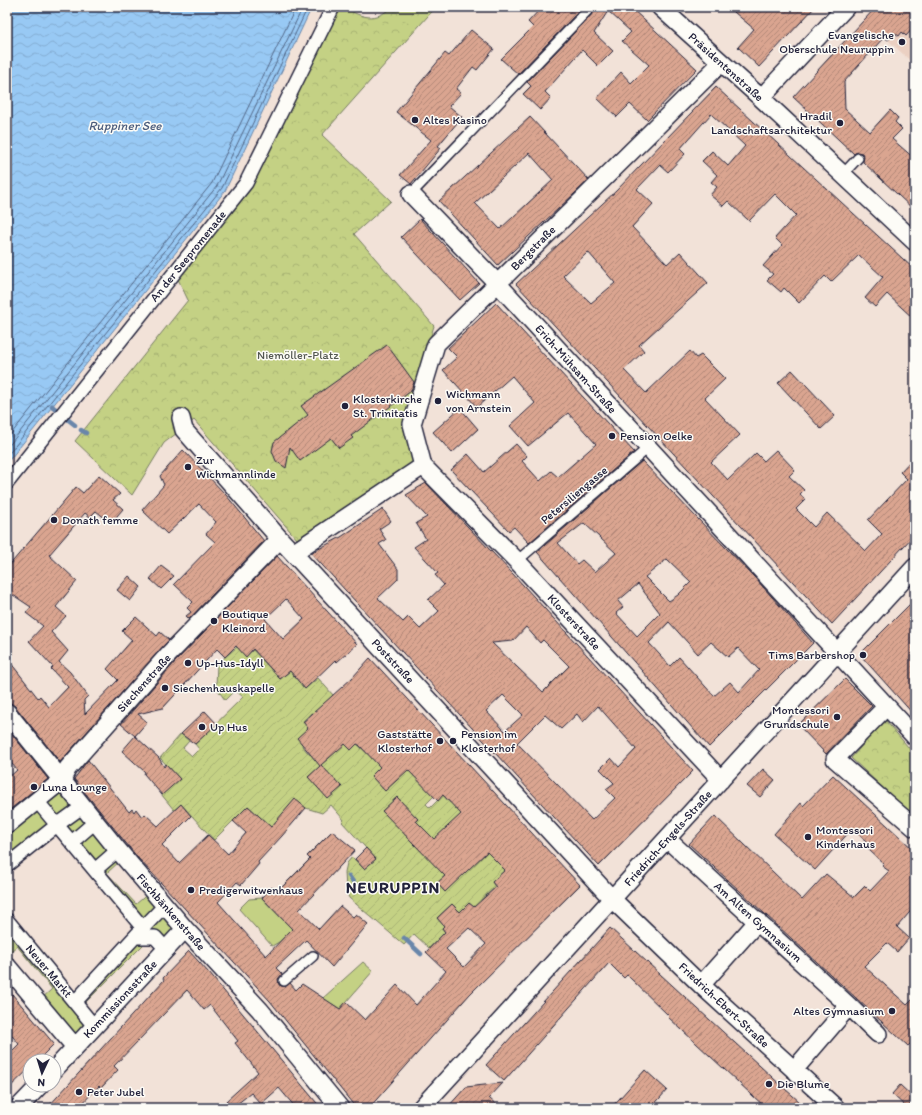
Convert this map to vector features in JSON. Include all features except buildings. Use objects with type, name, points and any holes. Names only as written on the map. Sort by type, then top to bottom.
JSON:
[{"type":"street","name":"An der Seepromenade","points":[[7,483],[246,183],[333,7]]},
{"type":"street","name":"Präsidentenstraße","points":[[660,7],[761,98],[915,242]]},
{"type":"street","points":[[761,98],[846,7]]},
{"type":"street","name":"Bergstraße","points":[[423,466],[412,424],[436,344],[721,63]]},
{"type":"street","name":"Erich-Mühsam-Straße","points":[[411,194],[497,283],[915,737]]},
{"type":"street","name":"Poststraße","points":[[180,418],[184,430],[280,539],[613,900]]},
{"type":"street","points":[[293,553],[423,466]]},
{"type":"street","name":"Klosterstraße","points":[[423,466],[517,561],[720,780]]},
{"type":"street","name":"Siechenstraße","points":[[7,825],[60,781],[67,769],[168,655],[280,539]]},
{"type":"street","name":"Friedrich-Engels-Straße","points":[[421,1108],[613,900],[720,780],[915,567]]},
{"type":"street","points":[[886,707],[835,759],[915,826]]},
{"type":"street","name":"Fischbänkenstraße","points":[[7,712],[60,781],[118,850],[185,929],[260,1010],[340,1108]]},
{"type":"street","points":[[37,801],[94,870],[139,933],[155,937],[166,950]]},
{"type":"street","points":[[7,865],[82,807]]},
{"type":"street","points":[[72,842],[95,822]]},
{"type":"street","name":"Am Alten Gymnasium","points":[[667,839],[758,921],[878,1034]]},
{"type":"street","points":[[94,870],[118,850]]},
{"type":"street","name":"Friedrich-Ebert-Straße","points":[[613,900],[701,985],[836,1108]]},
{"type":"street","name":"Neuer Markt","points":[[75,1002],[165,905]]},
{"type":"street","name":"Neuer Markt","points":[[7,920],[94,1026]]},
{"type":"street","points":[[701,985],[758,921]]},
{"type":"street","name":"Kommissionsstraße","points":[[62,1061],[185,929]]},
{"type":"street","points":[[7,966],[75,1047]]},
{"type":"street","points":[[794,1070],[849,1006]]},
{"type":"street","points":[[18,1108],[32,1093]]},
{"type":"lane","points":[[411,194],[590,7]]},
{"type":"lane","points":[[843,174],[858,158]]},
{"type":"lane","name":"Petersiliengasse","points":[[517,561],[648,448]]},
{"type":"lane","points":[[284,981],[313,956]]},
{"type":"shaded area","name":"Evangelische Oberschule Neuruppin","points":[[876,7],[915,8],[915,65],[865,19]]},
{"type":"green space","name":"Niemöller-Platz","points":[[391,7],[436,7],[322,135],[391,201],[354,234],[434,326],[420,371],[420,385],[403,426],[414,464],[297,539],[194,420],[164,443],[132,495],[75,441],[188,300],[177,277],[214,232],[339,9],[346,8],[363,16],[375,17],[386,12]]},
{"type":"green space","points":[[237,647],[246,656],[253,650],[280,679],[290,671],[305,689],[318,678],[333,695],[315,713],[311,713],[303,721],[308,728],[302,746],[310,755],[321,745],[345,744],[351,750],[357,744],[381,766],[371,776],[378,783],[408,770],[435,795],[426,804],[430,808],[443,795],[450,803],[458,796],[475,814],[452,871],[437,883],[444,891],[487,852],[505,870],[492,882],[495,887],[481,900],[481,905],[476,909],[469,903],[460,912],[452,904],[437,918],[444,926],[442,928],[445,932],[429,948],[414,934],[404,945],[349,898],[346,890],[345,872],[347,863],[352,857],[364,869],[376,859],[342,822],[344,820],[331,805],[322,813],[306,808],[271,827],[248,806],[214,840],[181,804],[174,810],[161,794],[180,779],[160,758],[181,734],[189,741],[183,748],[192,756],[199,749],[195,744],[243,697],[235,690],[225,700],[216,687],[217,664]]},
{"type":"green space","points":[[885,720],[915,755],[915,808],[910,813],[851,758]]},
{"type":"green space","points":[[60,794],[120,861],[107,873],[136,904],[149,893],[180,930],[161,952],[148,940],[83,1005],[95,1018],[74,1040],[40,1000],[52,989],[17,946],[7,954],[7,920],[75,1002],[143,928],[57,826],[7,865],[7,836]]},
{"type":"green space","points":[[262,898],[285,922],[294,927],[279,942],[272,946],[239,909],[249,899]]},
{"type":"green space","points":[[363,962],[373,971],[340,1009],[332,1004],[329,1009],[323,998]]},
{"type":"water","name":"Ruppiner See","points":[[7,7],[312,7],[225,191],[7,463]]},
{"type":"waterway","points":[[52,406],[58,411]]},
{"type":"waterway","points":[[66,418],[75,425]]},
{"type":"waterway","points":[[81,430],[86,433]]},
{"type":"waterway","points":[[349,876],[359,890]]},
{"type":"waterway","points":[[404,938],[421,954]]},
{"type":"place","name":"Evangelische Oberschule Neuruppin","points":[[902,42]]},
{"type":"place","name":"Altes Kasino","points":[[415,120]]},
{"type":"place","name":"Hradil Landschaftsarchitektur","points":[[840,123]]},
{"type":"place","name":"Wichmann von Arnstein","points":[[438,401]]},
{"type":"place","name":"Klosterkirche St. Trinitatis","points":[[345,406]]},
{"type":"place","name":"Pension Oelke","points":[[612,436]]},
{"type":"place","name":"Zur Wichmannlinde","points":[[188,467]]},
{"type":"place","name":"Donath femme","points":[[54,520]]},
{"type":"place","name":"Boutique Kleinord","points":[[214,621]]},
{"type":"place","name":"Tims Barbershop","points":[[863,655]]},
{"type":"place","name":"Up-Hus-Idyll","points":[[188,663]]},
{"type":"place","name":"Siechenhauskapelle","points":[[165,688]]},
{"type":"place","name":"Montessori Grundschule","points":[[837,717]]},
{"type":"place","name":"Up Hus","points":[[202,727]]},
{"type":"place","name":"Gaststätte Klosterhof","points":[[440,741]]},
{"type":"place","name":"Pension im Klosterhof","points":[[453,741]]},
{"type":"place","name":"Luna Lounge","points":[[34,787]]},
{"type":"place","name":"Montessori Kinderhaus","points":[[808,837]]},
{"type":"place","name":"Predigerwitwenhaus","points":[[191,890]]},
{"type":"place","name":"Altes Gymnasium","points":[[892,1011]]},
{"type":"place","name":"Die Blume","points":[[769,1084]]},
{"type":"place","name":"Peter Jubel","points":[[79,1092]]},
{"type":"district","name":"NEURUPPIN","points":[[393,887]]}]
